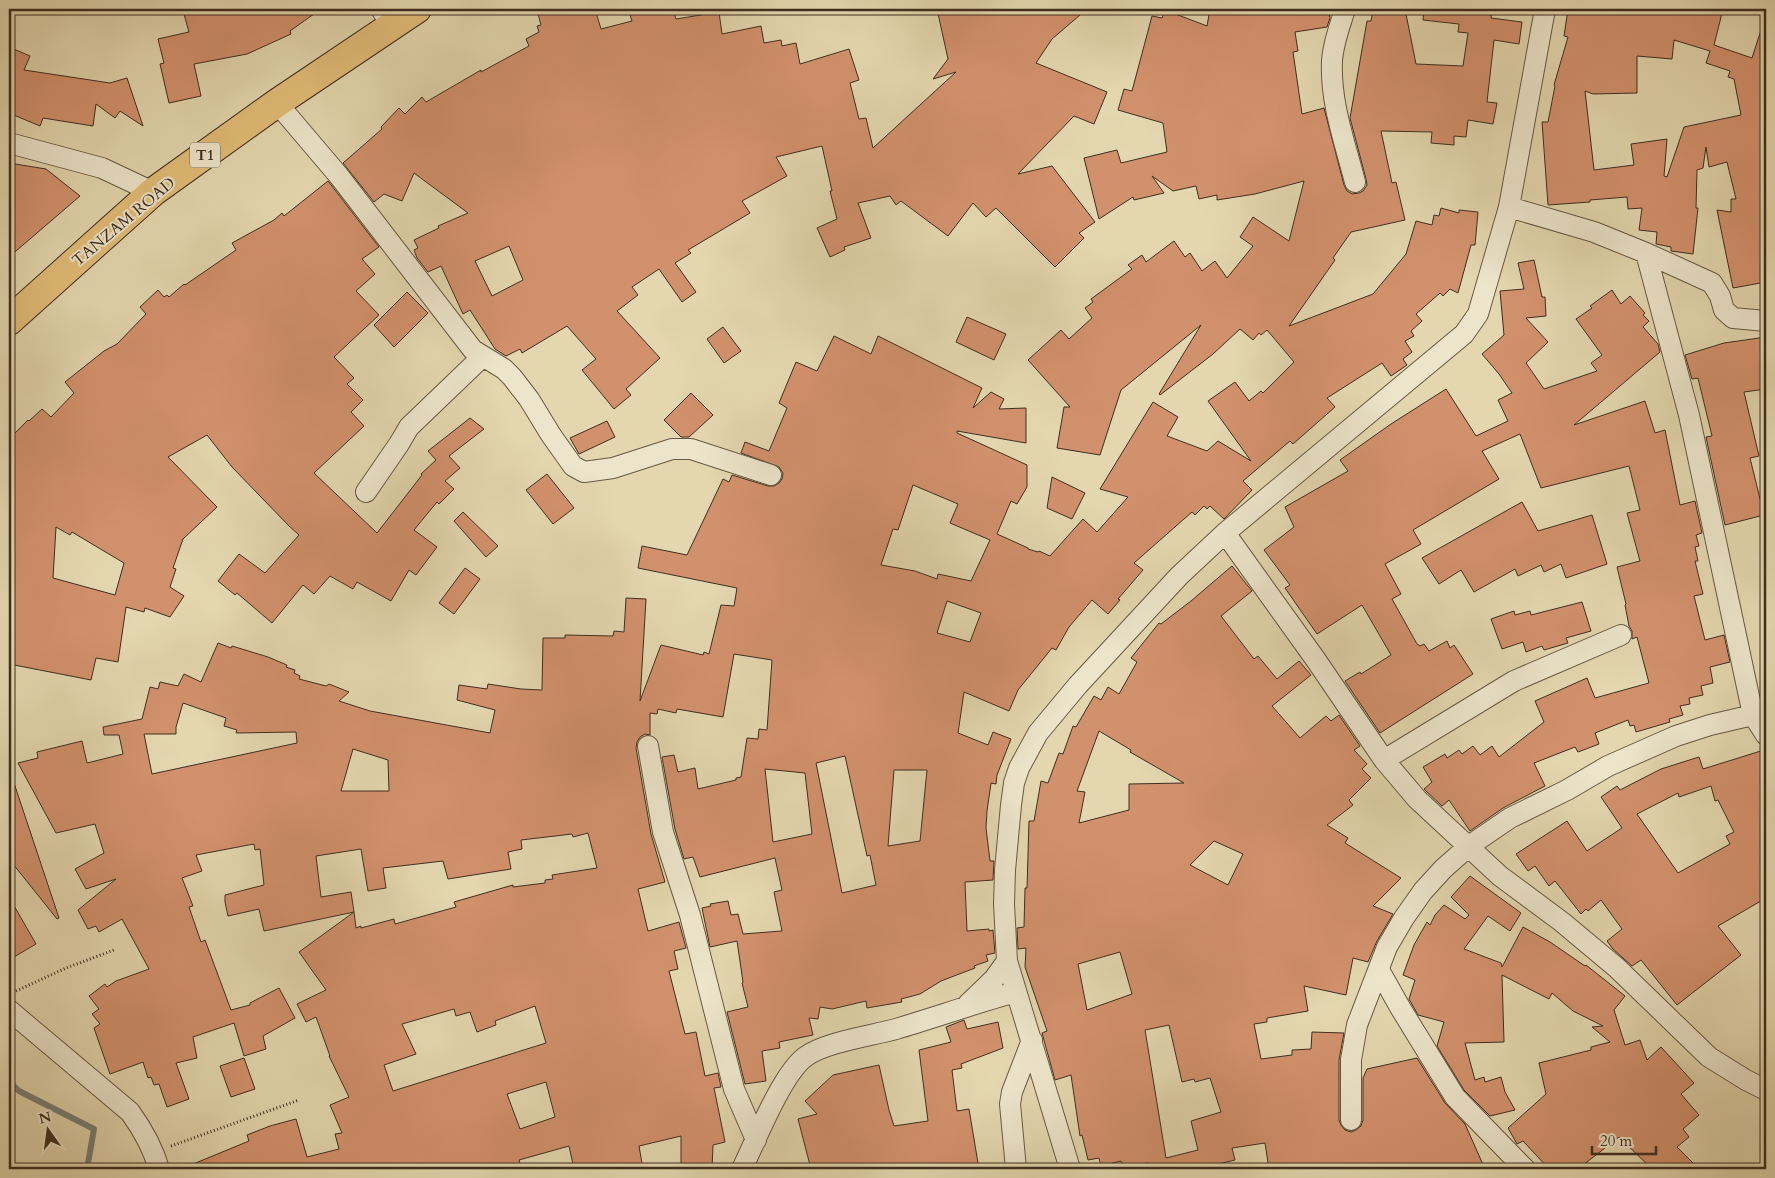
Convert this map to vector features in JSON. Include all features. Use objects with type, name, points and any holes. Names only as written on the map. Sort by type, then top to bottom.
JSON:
[{"type":"highway","name":"TANZAM ROAD","points":[[9,321],[153,192],[278,103],[386,17],[417,9]]},
{"type":"street","points":[[1345,9],[1334,43],[1332,77],[1334,96],[1355,182]]},
{"type":"street","points":[[1070,1169],[1007,961],[1004,904],[1005,870],[1014,783],[1019,768],[1038,733],[1078,685],[1179,576],[1225,533],[1464,334],[1478,314],[1509,207],[1545,9]]},
{"type":"street","points":[[278,103],[339,176],[473,350],[504,369],[512,378],[529,399],[572,466],[584,472],[612,468],[672,449],[691,448],[771,475]]},
{"type":"street","points":[[9,143],[102,168],[153,192]]},
{"type":"street","points":[[1509,207],[1594,232],[1646,253],[1712,283],[1720,296],[1724,310],[1733,318],[1766,321]]},
{"type":"street","points":[[1646,253],[1689,415],[1766,735]]},
{"type":"street","points":[[366,492],[409,428],[482,357]]},
{"type":"street","points":[[1225,533],[1316,660],[1384,760],[1417,799],[1500,876],[1562,922],[1617,968],[1709,1057],[1766,1090]]},
{"type":"street","points":[[1384,760],[1514,681],[1622,635]]},
{"type":"street","points":[[1352,1120],[1351,1060],[1357,1025],[1387,947],[1423,891],[1443,869],[1469,846],[1510,818],[1567,790],[1608,766],[1676,736],[1760,716]]},
{"type":"street","points":[[648,746],[664,832],[690,915],[734,1089],[756,1140]]},
{"type":"street","points":[[966,1006],[994,979],[1007,961]]},
{"type":"street","points":[[1379,970],[1455,1097],[1525,1169]]},
{"type":"street","points":[[742,1169],[781,1089],[793,1070],[805,1057],[819,1050],[851,1040],[896,1029],[1016,992]]},
{"type":"street","points":[[9,1010],[130,1112],[145,1133],[157,1160]]},
{"type":"street","points":[[1016,1169],[1010,1104],[1012,1092],[1032,1040]]},
{"type":"path","points":[[9,995],[66,968],[114,950]]},
{"type":"path","points":[[157,1160],[299,1100]]},
{"type":"building","points":[[205,9],[321,9],[290,31],[291,34],[247,54],[194,64],[201,96],[169,103],[160,64],[164,63],[158,39],[189,32],[184,14]]},
{"type":"building","points":[[556,9],[595,9],[601,29],[632,21],[628,9],[673,9],[676,19],[719,12],[722,34],[761,26],[764,43],[781,40],[782,46],[796,43],[800,64],[849,49],[859,80],[850,83],[859,119],[866,118],[873,148],[956,72],[933,79],[948,59],[937,9],[1087,9],[1052,39],[1036,63],[1107,92],[1094,124],[1074,116],[1018,174],[1052,166],[1095,222],[1079,233],[1084,238],[1055,267],[996,208],[986,217],[973,203],[948,236],[901,201],[896,205],[890,196],[858,203],[871,238],[844,247],[845,250],[830,257],[817,228],[837,219],[822,146],[776,157],[787,176],[742,201],[750,213],[688,250],[691,253],[675,263],[696,292],[682,302],[659,269],[632,287],[638,295],[617,311],[660,358],[626,389],[631,395],[614,409],[582,370],[596,359],[567,326],[522,353],[520,349],[506,356],[495,349],[470,310],[463,314],[441,266],[428,272],[417,258],[414,250],[418,248],[414,240],[439,228],[438,226],[468,213],[414,173],[402,201],[384,194],[374,202],[343,163],[382,129],[381,127],[399,108],[405,114],[422,97],[426,102],[481,70],[481,72],[529,46],[526,39],[539,32],[537,26],[541,25],[538,14]],"holes":[[[509,246],[523,280],[492,296],[475,261]]]},
{"type":"building","points":[[1210,9],[1242,12],[1242,9],[1328,9],[1330,18],[1327,27],[1295,32],[1298,51],[1293,52],[1302,114],[1324,108],[1344,185],[1347,191],[1352,194],[1363,191],[1367,185],[1350,118],[1367,21],[1371,21],[1373,9],[1405,9],[1416,64],[1463,66],[1468,33],[1458,32],[1459,24],[1423,20],[1424,9],[1492,9],[1491,18],[1522,22],[1519,44],[1494,40],[1487,102],[1497,103],[1493,124],[1468,120],[1466,137],[1454,136],[1454,145],[1431,143],[1432,132],[1381,131],[1392,183],[1396,182],[1405,220],[1351,232],[1333,258],[1335,260],[1289,326],[1373,294],[1406,254],[1416,221],[1432,225],[1434,215],[1439,216],[1441,208],[1459,213],[1459,210],[1478,212],[1475,245],[1471,245],[1458,293],[1450,289],[1443,296],[1440,293],[1416,314],[1422,321],[1411,331],[1414,336],[1405,341],[1412,352],[1403,359],[1407,365],[1391,376],[1382,363],[1327,398],[1335,407],[1293,444],[1290,441],[1243,481],[1252,490],[1224,519],[1210,506],[1207,509],[1204,506],[1195,515],[1192,512],[1134,563],[1143,570],[1118,599],[1120,600],[1108,614],[1092,600],[1069,627],[1056,650],[1052,648],[1018,690],[1009,711],[964,692],[958,733],[988,745],[993,732],[1011,739],[997,775],[996,784],[991,783],[987,811],[986,828],[990,861],[994,861],[993,880],[965,882],[967,931],[993,930],[995,953],[986,955],[988,961],[941,981],[920,994],[901,999],[902,1002],[867,1008],[866,1001],[832,1009],[820,1007],[818,1019],[809,1018],[813,1035],[779,1042],[780,1048],[762,1051],[766,1081],[745,1084],[727,1012],[748,1007],[742,983],[737,941],[710,947],[702,908],[711,906],[710,904],[728,901],[731,915],[738,914],[743,934],[782,931],[774,892],[782,890],[775,858],[700,877],[693,857],[684,859],[675,829],[662,757],[674,755],[678,772],[695,768],[698,789],[736,780],[736,778],[741,777],[747,738],[758,739],[759,729],[767,730],[772,660],[734,654],[723,717],[677,709],[676,713],[658,709],[657,714],[650,713],[650,735],[645,734],[640,737],[636,748],[651,834],[665,882],[638,889],[648,931],[679,922],[686,948],[674,951],[678,969],[669,971],[685,1034],[696,1032],[705,1076],[718,1073],[721,1087],[714,1088],[725,1142],[713,1145],[712,1169],[681,1169],[681,1136],[639,1146],[643,1169],[574,1169],[569,1146],[519,1160],[522,1169],[181,1169],[249,1141],[247,1135],[296,1119],[307,1157],[339,1149],[335,1134],[342,1133],[330,1105],[349,1097],[329,1056],[316,1017],[306,1022],[297,1004],[326,990],[299,952],[354,912],[264,931],[259,909],[228,916],[225,902],[225,895],[264,885],[260,849],[255,850],[254,844],[196,855],[202,871],[182,878],[193,906],[189,907],[201,942],[205,940],[231,1010],[250,1005],[250,1003],[279,988],[295,1018],[263,1036],[266,1049],[244,1056],[234,1023],[193,1037],[197,1058],[176,1063],[189,1099],[167,1107],[159,1084],[154,1085],[151,1077],[148,1078],[143,1062],[110,1074],[94,1028],[100,1024],[92,1014],[99,1009],[89,996],[105,984],[107,987],[116,981],[149,969],[122,919],[99,932],[96,926],[88,929],[78,910],[116,879],[86,889],[75,869],[104,853],[95,824],[56,833],[18,763],[38,758],[37,752],[82,741],[87,763],[123,754],[119,735],[104,735],[103,727],[142,719],[150,687],[158,689],[160,682],[178,686],[184,674],[201,682],[218,643],[268,657],[287,665],[286,667],[295,670],[294,673],[300,676],[299,679],[326,686],[329,684],[349,692],[339,701],[370,711],[490,733],[495,710],[457,700],[459,685],[487,689],[488,684],[542,690],[543,638],[565,638],[565,635],[613,636],[614,631],[624,632],[626,598],[646,599],[640,701],[661,645],[703,655],[704,652],[709,654],[721,605],[734,606],[737,588],[638,568],[642,546],[687,555],[723,479],[729,482],[732,475],[768,486],[774,486],[779,483],[783,473],[779,467],[741,453],[745,442],[769,451],[787,408],[779,403],[796,362],[817,371],[834,336],[871,354],[878,336],[982,388],[973,408],[991,392],[1004,399],[999,409],[1026,408],[1026,443],[957,431],[957,433],[1027,465],[1027,487],[1017,504],[1011,501],[997,534],[1028,549],[1050,556],[1083,519],[1097,532],[1128,497],[1100,489],[1153,402],[1178,417],[1167,436],[1207,451],[1218,441],[1251,461],[1208,401],[1235,382],[1249,401],[1261,391],[1263,393],[1294,362],[1267,330],[1261,335],[1259,333],[1253,340],[1240,329],[1213,354],[1160,395],[1201,325],[1121,390],[1100,455],[1057,448],[1064,407],[1070,407],[1028,360],[1061,330],[1069,339],[1092,318],[1085,308],[1093,302],[1091,299],[1132,269],[1128,265],[1142,255],[1146,262],[1174,241],[1185,257],[1190,253],[1202,271],[1215,261],[1227,278],[1253,246],[1240,237],[1253,217],[1289,241],[1304,181],[1255,194],[1217,200],[1217,195],[1199,199],[1196,186],[1173,191],[1152,176],[1164,193],[1134,200],[1133,197],[1099,219],[1084,158],[1117,150],[1121,163],[1167,152],[1163,123],[1118,110],[1124,89],[1132,91],[1152,16],[1162,18],[1165,10],[1207,26]],"holes":[[[913,485],[958,504],[950,523],[990,540],[971,581],[938,574],[937,579],[915,571],[881,565],[893,529],[898,530]],[[947,601],[981,613],[970,642],[937,633]],[[183,703],[226,718],[224,726],[237,730],[236,733],[296,732],[297,743],[152,774],[144,734],[176,734],[176,727]],[[353,749],[388,760],[389,791],[341,791]],[[845,756],[867,856],[870,855],[876,885],[842,893],[816,763]],[[765,769],[805,773],[812,834],[773,842]],[[894,770],[927,770],[920,841],[888,846]],[[588,833],[597,868],[552,875],[553,879],[545,880],[545,883],[513,887],[513,885],[454,902],[456,907],[395,924],[394,919],[361,928],[361,926],[356,928],[351,892],[321,897],[316,856],[361,849],[368,891],[386,888],[383,868],[443,861],[448,879],[511,869],[508,852],[522,849],[521,840],[572,834],[573,837]],[[535,1006],[546,1043],[393,1091],[384,1065],[416,1054],[402,1024],[454,1009],[456,1016],[470,1012],[477,1032],[496,1025],[495,1021]],[[546,1082],[555,1117],[520,1129],[507,1094]]]},
{"type":"building","points":[[1568,9],[1723,9],[1714,45],[1752,58],[1763,24],[1766,25],[1766,68],[1763,77],[1766,93],[1766,282],[1733,288],[1717,210],[1731,212],[1731,199],[1736,199],[1727,162],[1709,167],[1706,147],[1703,168],[1697,170],[1696,208],[1698,208],[1693,254],[1671,251],[1671,247],[1656,244],[1657,232],[1639,230],[1642,208],[1628,209],[1627,197],[1548,205],[1542,122],[1548,122],[1554,85],[1568,37],[1564,36]],"holes":[[[1674,40],[1710,51],[1706,63],[1730,71],[1728,77],[1734,79],[1741,115],[1684,127],[1667,177],[1664,176],[1667,139],[1631,144],[1634,165],[1594,170],[1585,91],[1593,94],[1637,93],[1637,56],[1672,59]]]},
{"type":"building","points":[[9,47],[30,56],[24,70],[110,83],[127,78],[143,126],[120,111],[115,118],[96,104],[93,126],[43,118],[40,126],[9,113]]},
{"type":"building","points":[[9,163],[46,169],[80,196],[9,257]]},
{"type":"building","points":[[328,181],[379,247],[362,259],[375,274],[356,291],[379,315],[334,357],[354,378],[347,384],[363,400],[351,412],[364,426],[314,473],[377,533],[421,474],[436,460],[428,451],[470,418],[484,429],[449,456],[460,468],[445,481],[454,489],[439,504],[437,502],[414,530],[437,547],[416,575],[409,570],[391,601],[357,582],[353,589],[330,576],[314,594],[303,585],[272,623],[237,593],[235,595],[218,581],[239,554],[265,573],[299,535],[232,467],[207,435],[168,457],[217,507],[183,539],[173,568],[176,569],[170,587],[184,596],[170,617],[145,608],[144,612],[126,607],[118,662],[96,658],[91,680],[9,664],[9,439],[42,409],[51,417],[74,393],[65,382],[104,351],[117,344],[146,314],[140,307],[158,290],[164,297],[167,295],[169,297],[184,284],[236,250],[232,243],[274,220],[282,213],[284,216]],"holes":[[[56,527],[70,535],[72,532],[124,563],[115,595],[53,578]]]},
{"type":"building","points":[[1534,260],[1542,297],[1545,297],[1546,316],[1526,318],[1548,342],[1526,363],[1544,389],[1597,371],[1591,363],[1602,355],[1576,319],[1612,290],[1621,304],[1630,296],[1645,313],[1643,315],[1649,321],[1643,327],[1658,344],[1660,352],[1574,425],[1645,401],[1655,433],[1665,430],[1680,505],[1695,501],[1702,533],[1696,535],[1699,546],[1695,547],[1698,561],[1695,561],[1703,594],[1694,596],[1705,640],[1724,635],[1730,662],[1710,667],[1713,683],[1701,686],[1703,695],[1689,698],[1690,704],[1680,706],[1683,715],[1669,719],[1670,722],[1636,732],[1634,725],[1630,726],[1628,720],[1595,733],[1599,744],[1578,752],[1575,747],[1534,763],[1545,786],[1503,808],[1470,831],[1449,800],[1442,806],[1424,789],[1432,782],[1423,767],[1445,754],[1447,758],[1459,750],[1462,754],[1473,746],[1480,755],[1492,746],[1499,757],[1544,722],[1535,701],[1587,678],[1595,698],[1649,683],[1637,637],[1632,639],[1632,631],[1629,626],[1617,567],[1640,561],[1627,513],[1640,510],[1629,466],[1541,488],[1520,434],[1482,451],[1499,479],[1413,530],[1421,544],[1385,564],[1401,594],[1392,599],[1417,644],[1420,646],[1424,644],[1429,651],[1447,641],[1450,648],[1454,645],[1473,674],[1380,733],[1345,681],[1360,672],[1361,674],[1391,655],[1362,605],[1317,634],[1285,588],[1290,585],[1264,550],[1294,527],[1285,507],[1348,471],[1340,460],[1391,424],[1446,389],[1476,436],[1508,421],[1498,400],[1512,393],[1482,354],[1504,335],[1500,291],[1524,289],[1518,263]]},
{"type":"building","points":[[407,292],[428,313],[394,347],[374,325]]},
{"type":"building","points":[[967,317],[1006,334],[994,360],[956,342]]},
{"type":"building","points":[[723,327],[741,351],[724,363],[707,339]]},
{"type":"building","points":[[1766,337],[1766,389],[1744,392],[1759,456],[1750,458],[1764,515],[1725,525],[1706,437],[1712,436],[1698,378],[1692,379],[1685,355],[1724,343]]},
{"type":"building","points":[[691,393],[713,415],[689,437],[681,437],[664,420]]},
{"type":"building","points":[[607,421],[615,437],[579,454],[570,438]]},
{"type":"building","points":[[547,474],[574,508],[553,524],[526,490]]},
{"type":"building","points":[[1052,477],[1085,493],[1072,519],[1047,508]]},
{"type":"building","points":[[1522,502],[1538,531],[1592,515],[1607,564],[1566,578],[1561,564],[1544,572],[1541,565],[1518,576],[1515,569],[1474,592],[1461,570],[1439,584],[1422,558]]},
{"type":"building","points":[[463,512],[498,546],[486,557],[454,521]]},
{"type":"building","points":[[1232,566],[1252,591],[1221,616],[1254,659],[1258,656],[1277,679],[1299,661],[1311,675],[1272,706],[1300,738],[1326,716],[1331,721],[1339,715],[1360,746],[1354,750],[1367,764],[1362,769],[1371,778],[1349,800],[1353,805],[1327,825],[1348,838],[1345,843],[1401,878],[1373,906],[1393,914],[1377,941],[1368,962],[1353,958],[1346,995],[1304,986],[1308,1011],[1267,1018],[1267,1022],[1254,1024],[1261,1059],[1292,1055],[1292,1050],[1311,1049],[1312,1032],[1344,1033],[1339,1060],[1339,1120],[1345,1130],[1351,1132],[1361,1126],[1363,1120],[1363,1078],[1367,1069],[1417,1058],[1445,1103],[1465,1124],[1485,1169],[1269,1169],[1265,1143],[1232,1148],[1235,1160],[1196,1169],[1148,1169],[1148,1163],[1122,1167],[1121,1161],[1101,1166],[1099,1158],[1088,1160],[1082,1135],[1080,1136],[1071,1075],[1055,1080],[1042,1033],[1047,1031],[1025,967],[1026,948],[1018,949],[1017,928],[1024,927],[1029,821],[1034,821],[1041,781],[1048,783],[1059,753],[1063,754],[1073,726],[1076,727],[1094,696],[1101,700],[1108,687],[1119,694],[1137,662],[1131,658],[1159,623],[1161,624]],"holes":[[[1099,731],[1131,750],[1130,752],[1184,783],[1129,784],[1129,810],[1079,823],[1085,792],[1077,791]],[[1214,841],[1243,854],[1228,885],[1190,865]],[[1120,952],[1132,994],[1087,1010],[1078,964]],[[1169,1025],[1182,1082],[1194,1079],[1195,1082],[1210,1078],[1221,1112],[1191,1121],[1198,1150],[1166,1158],[1145,1030]]]},
{"type":"building","points":[[465,568],[480,579],[454,614],[439,603]]},
{"type":"building","points":[[1582,602],[1591,631],[1566,638],[1568,643],[1544,650],[1542,646],[1526,652],[1523,642],[1502,649],[1491,619],[1514,611],[1515,615],[1530,611],[1531,615]]},
{"type":"building","points":[[1764,750],[1766,760],[1766,898],[1718,926],[1741,955],[1677,1005],[1641,960],[1632,966],[1607,941],[1622,929],[1601,900],[1588,911],[1586,909],[1581,914],[1555,881],[1549,886],[1535,866],[1528,871],[1516,854],[1567,821],[1587,851],[1622,828],[1601,797],[1617,786],[1620,790],[1661,769],[1699,757],[1703,769]],"holes":[[[1711,786],[1715,801],[1718,800],[1734,832],[1726,836],[1730,844],[1678,873],[1637,814],[1678,793],[1679,797]]]},
{"type":"building","points":[[12,777],[59,918],[57,919],[9,859],[9,778]]},
{"type":"building","points":[[1470,876],[1521,913],[1510,931],[1488,916],[1464,949],[1501,963],[1502,967],[1523,927],[1586,965],[1625,996],[1614,1010],[1625,1045],[1640,1040],[1647,1060],[1661,1047],[1694,1083],[1681,1094],[1699,1115],[1683,1129],[1689,1137],[1677,1147],[1699,1169],[1652,1169],[1619,1137],[1578,1169],[1549,1169],[1523,1141],[1517,1144],[1508,1128],[1546,1094],[1539,1063],[1591,1050],[1591,1047],[1610,1042],[1592,1027],[1603,1026],[1573,1011],[1552,993],[1549,999],[1502,975],[1504,1042],[1465,1043],[1475,1080],[1484,1077],[1485,1082],[1501,1077],[1505,1092],[1515,1110],[1490,1116],[1464,1090],[1437,1046],[1444,1022],[1418,1015],[1409,999],[1415,980],[1403,975],[1414,945],[1427,922],[1430,925],[1435,915],[1444,905],[1465,919],[1469,915],[1451,897]]},
{"type":"building","points":[[9,897],[36,944],[9,960]]},
{"type":"building","points":[[964,1020],[967,1029],[998,1022],[1003,1048],[961,1064],[962,1068],[952,1070],[957,1111],[969,1109],[979,1169],[811,1169],[798,1119],[817,1114],[805,1101],[833,1075],[879,1065],[894,1126],[928,1121],[919,1050],[951,1042],[946,1027]]},
{"type":"building","points":[[244,1058],[255,1089],[231,1097],[220,1066]]},
{"type":"waterway","points":[[9,1081],[19,1091],[94,1129],[87,1169]]}]
